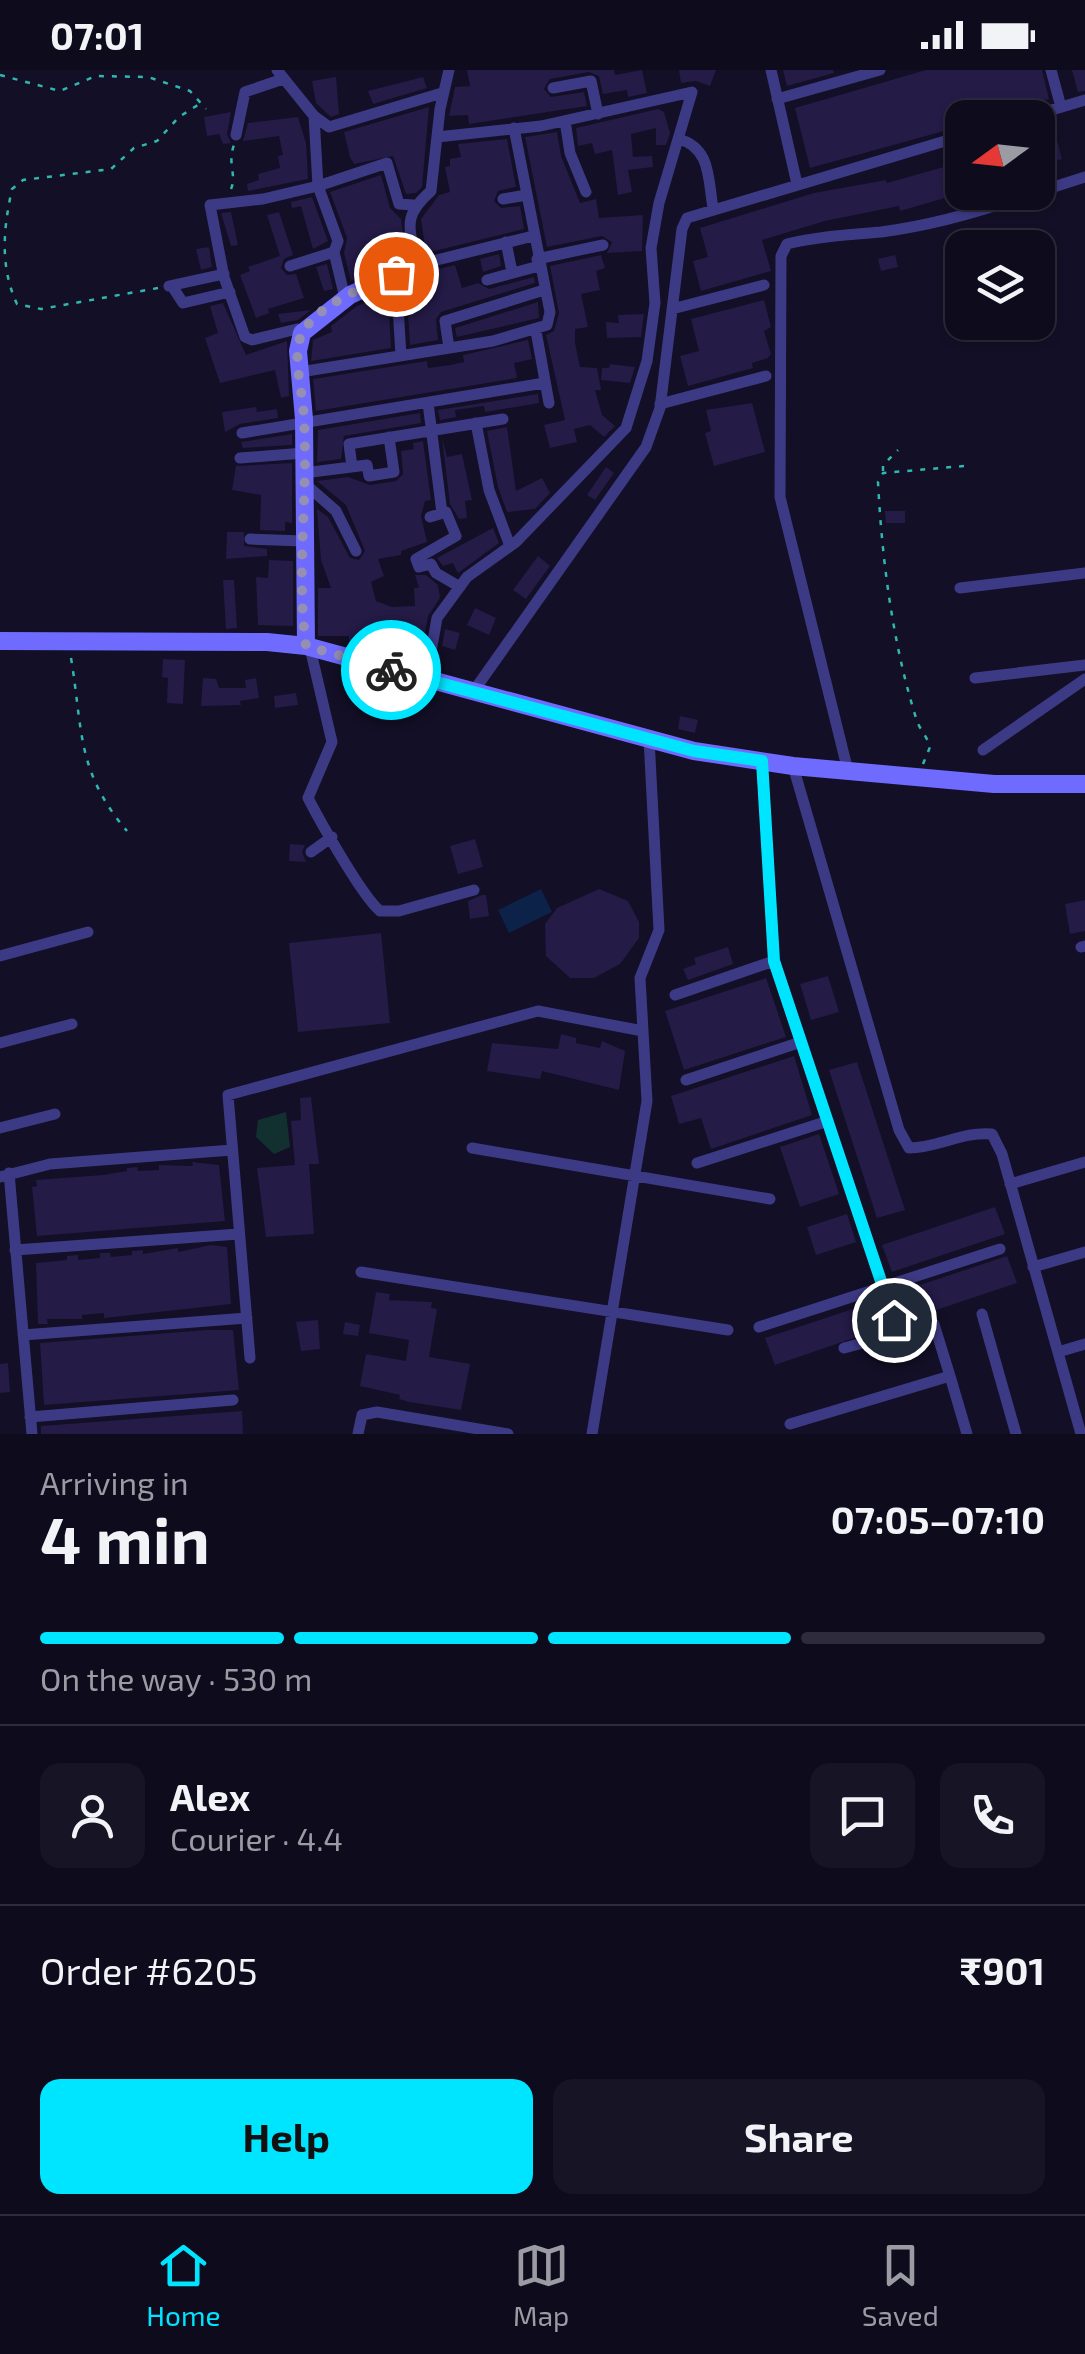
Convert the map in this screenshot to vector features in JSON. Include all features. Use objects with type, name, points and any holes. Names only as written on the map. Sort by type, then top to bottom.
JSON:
[{"type":"main road","points":[[308,647],[302,332],[346,298],[417,265]]},
{"type":"main road","points":[[0,641],[308,647],[649,738],[762,761],[1045,787],[1085,784]]},
{"type":"street","points":[[449,70],[442,93],[431,191],[413,205],[409,215],[417,265],[533,236]]},
{"type":"street","points":[[771,70],[797,184]]},
{"type":"street","points":[[777,100],[880,70]]},
{"type":"street","points":[[1051,70],[1061,107]]},
{"type":"street","points":[[236,134],[245,92],[280,74],[314,116],[329,127],[341,127],[442,93]]},
{"type":"street","points":[[553,88],[591,81],[598,114]]},
{"type":"street","points":[[426,680],[437,618],[460,587],[510,546],[626,428],[647,361],[655,303],[651,248],[692,92],[565,121],[437,137]]},
{"type":"street","points":[[1055,109],[1085,100]]},
{"type":"street","points":[[314,116],[318,186],[338,240],[334,252],[346,298]]},
{"type":"street","points":[[565,121],[570,153],[586,192]]},
{"type":"street","points":[[300,372],[536,331],[550,319],[514,128]]},
{"type":"street","points":[[678,139],[693,143],[705,156],[713,208]]},
{"type":"street","points":[[472,692],[646,448],[660,404],[682,229],[687,218],[945,141]]},
{"type":"street","points":[[302,332],[245,338],[224,274],[210,205],[318,186],[387,163],[399,204],[413,205]]},
{"type":"street","points":[[1055,186],[1085,177]]},
{"type":"street","points":[[503,200],[528,195]]},
{"type":"street","points":[[848,770],[780,496],[782,256],[787,244],[810,238],[886,231],[985,210]]},
{"type":"street","points":[[506,242],[512,272]]},
{"type":"street","points":[[487,280],[603,245]]},
{"type":"street","points":[[290,266],[334,252]]},
{"type":"street","points":[[224,274],[170,286],[183,303],[230,292]]},
{"type":"street","points":[[396,274],[401,356]]},
{"type":"street","points":[[672,309],[764,285]]},
{"type":"street","points":[[449,348],[445,321],[544,290]]},
{"type":"street","points":[[536,331],[549,403]]},
{"type":"street","points":[[660,404],[766,376]]},
{"type":"street","points":[[242,433],[544,383]]},
{"type":"street","points":[[428,403],[436,515],[456,536],[416,558],[419,568],[431,564],[436,573],[460,587]]},
{"type":"street","points":[[352,467],[349,444],[503,418]]},
{"type":"street","points":[[476,423],[489,490],[510,546]]},
{"type":"street","points":[[304,478],[367,465],[369,476],[394,472],[389,438]]},
{"type":"street","points":[[240,458],[304,453]]},
{"type":"street","points":[[304,478],[336,511],[356,551]]},
{"type":"street","points":[[250,539],[303,541]]},
{"type":"street","points":[[960,588],[1085,573]]},
{"type":"street","points":[[308,647],[332,742],[308,798],[363,897],[380,911],[399,911],[474,890]]},
{"type":"street","points":[[975,678],[1085,665]]},
{"type":"street","points":[[982,750],[1085,679]]},
{"type":"street","points":[[592,1434],[647,1101],[640,978],[659,930],[649,738]]},
{"type":"street","points":[[762,761],[774,961],[894,1320]]},
{"type":"street","points":[[793,766],[899,1130],[909,1148],[930,1148],[976,1132],[992,1134],[1081,1433]]},
{"type":"street","points":[[311,852],[332,837]]},
{"type":"street","points":[[0,956],[88,932]]},
{"type":"street","points":[[675,995],[774,961]]},
{"type":"street","points":[[250,1358],[228,1095],[538,1011],[643,1030]]},
{"type":"street","points":[[0,1043],[72,1024]]},
{"type":"street","points":[[686,1080],[801,1042]]},
{"type":"street","points":[[0,1128],[55,1114]]},
{"type":"street","points":[[697,1162],[828,1122]]},
{"type":"street","points":[[472,1148],[770,1199]]},
{"type":"street","points":[[32,1434],[4,1174],[50,1164],[232,1150]]},
{"type":"street","points":[[1010,1184],[1085,1162]]},
{"type":"street","points":[[15,1250],[239,1234]]},
{"type":"street","points":[[759,1327],[1000,1249]]},
{"type":"street","points":[[1033,1266],[1085,1252]]},
{"type":"street","points":[[360,1272],[728,1330]]},
{"type":"street","points":[[982,1314],[1016,1434]]},
{"type":"street","points":[[23,1335],[246,1318]]},
{"type":"street","points":[[844,1348],[934,1324],[967,1434]]},
{"type":"street","points":[[1058,1352],[1085,1344]]},
{"type":"street","points":[[790,1424],[950,1376]]},
{"type":"street","points":[[30,1417],[233,1400]]},
{"type":"street","points":[[358,1434],[362,1415],[377,1412],[508,1434]]},
{"type":"path","points":[[0,75],[60,91],[96,76],[148,77],[190,91],[206,109]]},
{"type":"path","points":[[170,286],[41,309],[17,304],[2,281],[2,236],[12,189],[23,180],[111,169],[134,148],[158,141],[179,118],[201,103]]},
{"type":"path","points":[[224,204],[234,182],[228,161],[236,134]]},
{"type":"path","points":[[898,450],[883,465],[878,482],[880,525],[918,726],[926,732],[930,747],[919,775]]},
{"type":"path","points":[[883,473],[964,466]]},
{"type":"path","points":[[68,642],[79,737],[100,800],[127,831]]},
{"type":"green space","points":[[286,1112],[290,1147],[274,1154],[256,1137],[258,1120]]},
{"type":"water","points":[[541,889],[552,912],[509,933],[498,910]]},
{"type":"building","points":[[467,70],[614,70],[615,75],[642,70],[647,93],[628,97],[627,90],[603,94],[599,76],[589,72],[550,79],[544,89],[551,97],[584,92],[587,106],[469,124],[468,115],[449,116],[455,87],[470,86]]},
{"type":"building","points":[[679,70],[716,70],[710,86],[696,81],[681,83]]},
{"type":"building","points":[[783,70],[833,70],[834,73],[787,86]]},
{"type":"building","points":[[926,70],[1042,70],[1049,99],[945,100],[945,131],[810,168],[795,108]]},
{"type":"building","points":[[1072,70],[1085,70],[1085,91],[1078,92]]},
{"type":"building","points":[[336,77],[339,114],[331,117],[316,103],[312,81]]},
{"type":"building","points":[[423,77],[427,88],[373,104],[368,91]]},
{"type":"building","points":[[429,107],[422,187],[416,193],[406,194],[393,156],[354,164],[344,132]]},
{"type":"building","points":[[658,109],[664,112],[670,133],[666,145],[656,145],[656,128],[631,134],[633,157],[652,156],[653,167],[628,170],[632,192],[618,195],[612,150],[595,154],[592,143],[578,146],[576,128]]},
{"type":"building","points":[[231,112],[227,134],[231,143],[223,144],[219,134],[207,136],[204,117]]},
{"type":"building","points":[[298,117],[306,143],[308,179],[248,191],[247,184],[259,180],[258,174],[280,168],[278,156],[283,155],[279,136],[243,141],[248,123]]},
{"type":"building","points":[[557,132],[561,156],[580,203],[596,199],[599,218],[643,215],[642,251],[607,253],[612,242],[602,236],[547,247],[525,137]]},
{"type":"building","points":[[1055,133],[1062,159],[1055,161]]},
{"type":"building","points":[[507,139],[516,187],[498,191],[494,201],[501,208],[520,206],[524,229],[426,253],[421,219],[439,195],[450,192],[445,167],[450,166],[450,159],[461,157],[458,144]]},
{"type":"building","points":[[945,167],[945,198],[900,211],[899,206],[825,221],[762,240],[771,271],[701,291],[693,261],[708,257],[700,228],[814,193],[886,180],[887,183]]},
{"type":"building","points":[[381,175],[390,208],[401,219],[406,256],[351,281],[344,253],[347,238],[330,192]]},
{"type":"building","points":[[312,197],[328,241],[313,249],[301,206],[292,208],[291,202]]},
{"type":"building","points":[[231,212],[238,245],[231,246],[221,213]]},
{"type":"building","points":[[279,212],[293,255],[284,259],[281,268],[287,275],[296,274],[304,298],[268,309],[269,313],[256,318],[240,275],[250,271],[248,267],[280,256],[267,215]]},
{"type":"building","points":[[209,247],[212,267],[201,270],[196,249]]},
{"type":"building","points":[[499,254],[501,266],[483,272],[480,259]]},
{"type":"building","points":[[601,255],[605,268],[596,271],[600,290],[581,294],[588,327],[575,329],[575,343],[580,367],[597,368],[601,390],[595,390],[602,415],[615,426],[604,437],[590,425],[574,429],[577,442],[550,448],[544,425],[565,420],[546,335],[554,331],[559,313],[550,266]]},
{"type":"building","points":[[895,255],[898,267],[881,271],[878,259]]},
{"type":"building","points":[[327,264],[333,289],[324,291],[316,267]]},
{"type":"building","points":[[455,265],[462,288],[478,283],[489,289],[534,277],[535,283],[441,312],[436,319],[438,340],[410,345],[406,284],[427,272]]},
{"type":"building","points":[[388,292],[391,348],[311,361],[313,340],[332,332],[331,326],[357,306]]},
{"type":"building","points":[[764,300],[771,327],[764,331],[771,354],[768,358],[752,363],[753,368],[688,386],[680,356],[699,351],[691,319]]},
{"type":"building","points":[[538,302],[539,318],[457,337],[455,328]]},
{"type":"building","points":[[223,303],[246,355],[287,341],[289,396],[281,398],[275,370],[220,383],[205,338],[218,333],[210,306]]},
{"type":"building","points":[[311,310],[298,320],[281,323],[278,314]]},
{"type":"building","points":[[644,314],[641,337],[607,338],[606,322],[619,323],[618,315]]},
{"type":"building","points":[[528,340],[532,359],[514,363],[517,378],[316,411],[313,379],[427,361],[428,368],[451,365],[464,362],[463,355]]},
{"type":"building","points":[[610,364],[635,367],[630,383],[601,380],[602,368],[609,368]]},
{"type":"building","points":[[538,394],[539,403],[485,412],[484,406],[455,410],[456,417],[440,420],[438,410]]},
{"type":"building","points":[[752,403],[765,452],[714,466],[705,433],[711,431],[706,410]]},
{"type":"building","points":[[256,407],[257,412],[277,409],[278,418],[240,424],[225,432],[222,412]]},
{"type":"building","points":[[420,413],[421,423],[344,436],[341,459],[317,462],[318,430]]},
{"type":"building","points":[[507,427],[516,491],[542,478],[550,493],[535,509],[507,512],[498,487],[487,431]]},
{"type":"building","points":[[292,434],[292,445],[243,448],[241,442]]},
{"type":"building","points":[[442,438],[447,457],[462,454],[472,500],[465,501],[467,518],[459,519],[450,504]]},
{"type":"building","points":[[423,441],[431,500],[425,501],[421,516],[427,542],[401,551],[401,555],[378,559],[384,576],[371,582],[376,601],[392,607],[415,606],[414,588],[419,588],[415,575],[426,575],[438,585],[440,598],[428,616],[420,658],[406,654],[409,642],[365,647],[365,641],[349,642],[349,636],[318,636],[318,588],[331,588],[321,560],[317,509],[328,517],[350,558],[359,560],[365,551],[346,505],[317,481],[348,477],[370,485],[396,481],[403,474],[401,451],[414,449],[413,443]]},
{"type":"building","points":[[292,463],[292,523],[285,522],[285,531],[260,530],[261,495],[232,490],[236,466]]},
{"type":"building","points":[[606,467],[614,473],[595,500],[587,495]]},
{"type":"building","points":[[885,511],[905,511],[905,523],[886,523]]},
{"type":"building","points":[[493,528],[499,543],[458,573],[453,563],[443,566],[437,558]]},
{"type":"building","points":[[227,532],[244,532],[244,546],[267,549],[267,556],[226,559]]},
{"type":"building","points":[[538,556],[550,566],[526,599],[513,590]]},
{"type":"building","points":[[269,560],[293,561],[293,626],[258,625],[256,577],[268,578]]},
{"type":"building","points":[[223,580],[234,580],[237,628],[226,629]]},
{"type":"building","points":[[475,608],[496,618],[489,635],[467,625]]},
{"type":"building","points":[[445,629],[460,633],[455,650],[442,646]]},
{"type":"building","points":[[163,659],[185,660],[183,704],[167,703],[168,678],[162,677]]},
{"type":"building","points":[[203,678],[216,679],[219,688],[246,688],[245,680],[256,678],[259,698],[240,701],[241,705],[201,706]]},
{"type":"building","points":[[296,693],[298,705],[275,708],[274,696]]},
{"type":"building","points":[[680,716],[698,720],[695,733],[678,729]]},
{"type":"building","points":[[475,839],[483,867],[458,874],[450,846]]},
{"type":"building","points":[[290,844],[305,845],[302,852],[306,862],[289,861]]},
{"type":"building","points":[[599,889],[628,901],[639,922],[639,938],[620,964],[594,978],[570,978],[546,956],[545,924],[557,908]]},
{"type":"building","points":[[486,895],[489,916],[470,919],[468,901]]},
{"type":"building","points":[[1085,900],[1085,931],[1070,934],[1065,904]]},
{"type":"building","points":[[381,933],[390,1023],[298,1032],[289,943]]},
{"type":"building","points":[[728,947],[733,964],[688,980],[683,969],[696,964],[694,958]]},
{"type":"building","points":[[828,976],[839,1012],[811,1020],[800,984]]},
{"type":"building","points":[[766,978],[786,1037],[684,1070],[665,1011]]},
{"type":"building","points":[[561,1034],[576,1038],[576,1043],[600,1048],[602,1041],[625,1051],[619,1090],[542,1071],[540,1079],[487,1071],[492,1043],[558,1049]]},
{"type":"building","points":[[794,1056],[812,1115],[711,1149],[701,1118],[679,1124],[671,1096]]},
{"type":"building","points":[[857,1062],[905,1210],[877,1218],[829,1070]]},
{"type":"building","points":[[311,1097],[319,1164],[309,1164],[314,1234],[266,1237],[257,1168],[295,1165],[291,1121],[301,1120],[300,1098]]},
{"type":"building","points":[[819,1134],[839,1194],[800,1207],[780,1147]]},
{"type":"building","points":[[192,1162],[219,1165],[225,1221],[37,1236],[32,1187],[37,1186],[36,1180],[103,1175],[137,1167],[138,1171],[159,1170],[159,1165],[193,1166]]},
{"type":"building","points":[[995,1207],[1005,1234],[892,1272],[882,1245]]},
{"type":"building","points":[[847,1214],[856,1242],[816,1255],[807,1227]]},
{"type":"building","points":[[211,1245],[227,1247],[231,1304],[104,1318],[104,1313],[82,1315],[82,1319],[47,1319],[48,1324],[38,1324],[36,1263],[67,1260],[67,1256],[78,1255],[78,1260],[100,1258],[100,1253],[110,1253],[111,1257],[132,1255],[132,1251],[143,1250],[143,1254],[178,1248],[178,1252]]},
{"type":"building","points":[[1007,1256],[1017,1283],[912,1318],[902,1291]]},
{"type":"building","points":[[376,1292],[390,1294],[389,1300],[432,1302],[431,1308],[437,1309],[429,1357],[470,1364],[461,1410],[409,1402],[399,1399],[400,1395],[360,1386],[366,1354],[406,1361],[409,1340],[369,1333]]},
{"type":"building","points":[[874,1302],[883,1328],[775,1365],[765,1338]]},
{"type":"building","points":[[318,1320],[320,1349],[301,1351],[296,1322]]},
{"type":"building","points":[[345,1322],[360,1325],[358,1336],[343,1334]]},
{"type":"building","points":[[233,1330],[239,1390],[44,1405],[40,1343]]},
{"type":"building","points":[[8,1363],[10,1392],[0,1393],[0,1364]]},
{"type":"building","points":[[242,1411],[243,1434],[41,1434],[41,1426]]},
{"type":"way so far","points":[[391,670],[306,646],[302,600],[304,419],[298,350],[302,332],[315,319],[350,295],[396,274]]},
{"type":"route","points":[[391,670],[694,751],[762,761],[774,961],[894,1320]]}]
